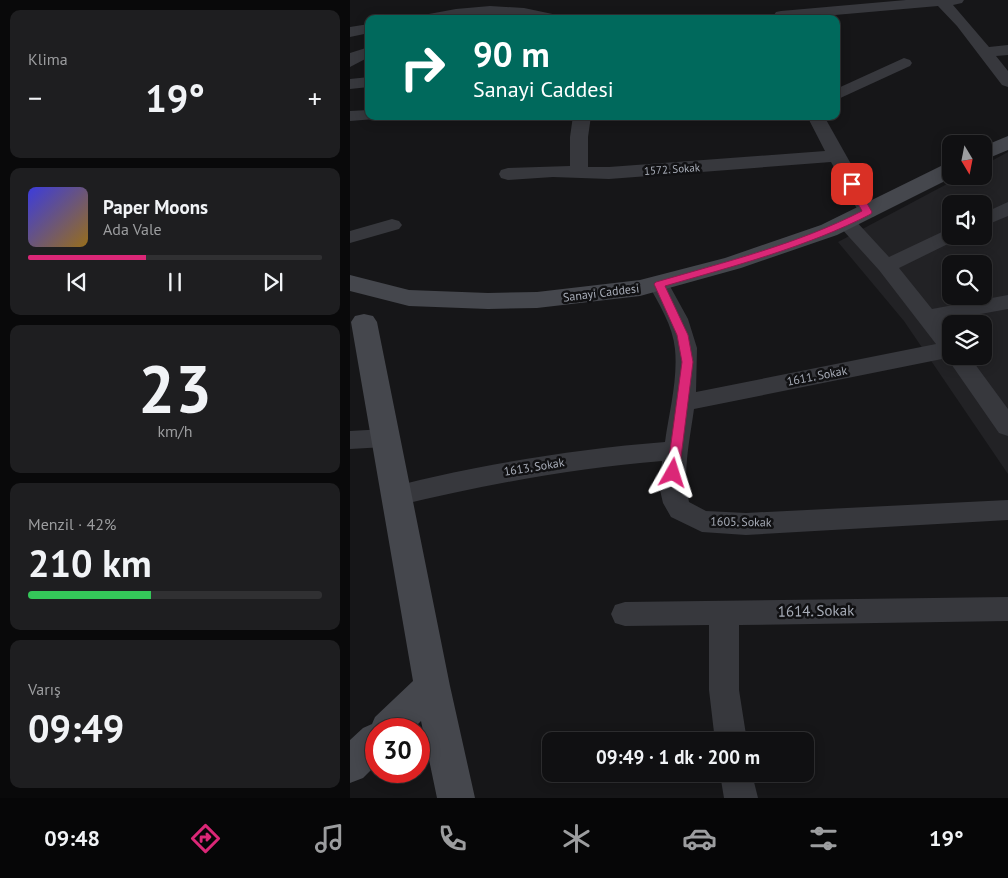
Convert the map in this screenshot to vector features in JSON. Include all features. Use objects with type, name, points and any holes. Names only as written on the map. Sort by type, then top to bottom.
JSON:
[{"type":"street","points":[[777,0],[781,15]]},
{"type":"street","points":[[801,15],[947,0],[962,23],[1008,82]]},
{"type":"street","points":[[447,15],[477,10],[530,12],[542,15]]},
{"type":"street","points":[[350,32],[365,29]]},
{"type":"street","points":[[985,52],[1008,50]]},
{"type":"street","points":[[350,62],[355,57],[365,53]]},
{"type":"street","points":[[840,92],[904,64]]},
{"type":"street","points":[[350,84],[365,82]]},
{"type":"street","points":[[350,116],[365,115]]},
{"type":"street","points":[[579,172],[578,137],[581,120]]},
{"type":"street","points":[[817,120],[835,156],[868,212]]},
{"type":"street","points":[[992,150],[1008,142]]},
{"type":"street","name":"1572. Sokak","points":[[508,174],[544,171],[609,173],[835,156]]},
{"type":"street","name":"Sanayi Caddesi","points":[[350,283],[386,294],[409,298],[488,301],[536,300],[640,288],[733,263],[847,223],[942,175]]},
{"type":"street","points":[[992,216],[1008,208]]},
{"type":"street","points":[[847,223],[886,266],[942,336]]},
{"type":"street","points":[[350,236],[392,225]]},
{"type":"street","points":[[886,266],[942,239]]},
{"type":"street","name":"1605. Sokak","points":[[660,284],[677,319],[686,348],[687,369],[675,451],[672,490],[680,510],[702,521],[723,524],[1008,510]]},
{"type":"street","points":[[350,293],[364,322],[432,686],[456,798]]},
{"type":"street","points":[[364,322],[377,310],[409,298]]},
{"type":"street","points":[[928,317],[1008,302]]},
{"type":"street","name":"1611. Sokak","points":[[682,403],[942,350]]},
{"type":"street","points":[[963,365],[1008,427]]},
{"type":"street","points":[[350,440],[385,438]]},
{"type":"street","name":"1613. Sokak","points":[[396,496],[459,480],[542,465],[607,456],[675,451]]},
{"type":"street","name":"1614. Sokak","points":[[625,614],[1008,610]]},
{"type":"street","points":[[724,613],[724,690],[730,732]]},
{"type":"street","points":[[399,718],[432,686]]},
{"type":"street","points":[[350,765],[365,751]]},
{"type":"street","points":[[737,782],[740,798]]},
{"type":"shaded area","points":[[1008,152],[1008,474],[904,321],[838,242],[945,185],[992,185],[992,161]]},
{"type":"route","points":[[673,473],[687,362],[683,335],[660,284],[733,263],[847,223],[868,212],[852,184]]}]
